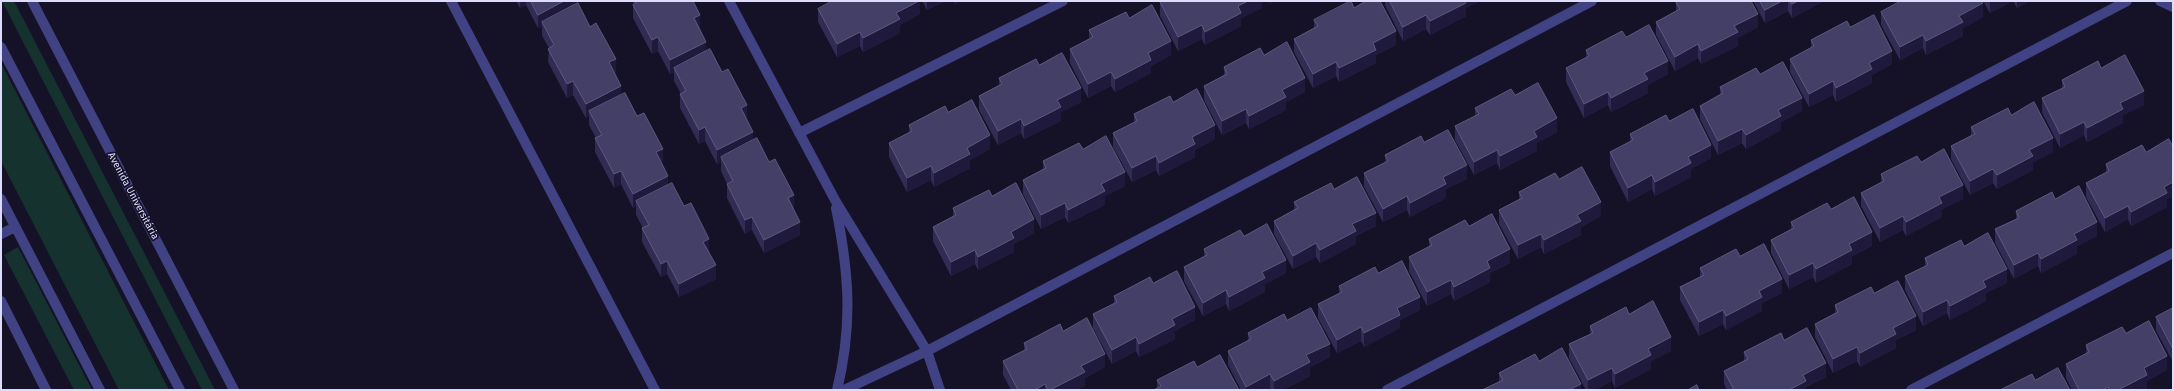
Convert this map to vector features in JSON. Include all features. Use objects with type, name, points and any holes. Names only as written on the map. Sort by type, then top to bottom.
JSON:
[{"type":"street","name":"Avenida Universitária","points":[[32,1],[234,390]]},
{"type":"street","points":[[451,1],[655,390]]},
{"type":"street","points":[[729,1],[835,200],[927,351],[940,390]]},
{"type":"street","points":[[799,133],[1063,1]]},
{"type":"street","points":[[844,390],[927,351],[1592,1]]},
{"type":"street","points":[[1387,390],[2127,1]]},
{"type":"street","points":[[2160,1],[2173,7]]},
{"type":"street","points":[[1,47],[180,390]]},
{"type":"street","points":[[1,199],[100,390]]},
{"type":"street","points":[[835,200],[846,256],[849,311],[844,361],[837,390]]},
{"type":"street","points":[[1,234],[15,227]]},
{"type":"street","points":[[1911,390],[2173,254]]},
{"type":"street","points":[[1,301],[46,390]]},
{"type":"green space","points":[[2,1],[14,1],[215,390],[202,390]]},
{"type":"green space","points":[[1,63],[169,390],[119,390],[1,161]]},
{"type":"green space","points":[[18,247],[92,390],[74,390],[4,255]]},
{"type":"building","points":[[531,1],[564,1],[538,15]]},
{"type":"building","points":[[639,1],[693,1],[700,15],[694,18],[706,42],[670,60],[658,37],[652,40],[633,5]]},
{"type":"building","points":[[832,1],[919,1],[896,13],[900,19],[863,38],[860,32],[837,44],[818,9]]},
{"type":"building","points":[[1248,1],[1238,6],[1241,13],[1205,32],[1202,25],[1178,37],[1160,2]]},
{"type":"building","points":[[1351,1],[1354,8],[1366,1],[1380,1],[1396,31],[1373,43],[1376,50],[1339,68],[1336,62],[1313,74],[1294,39],[1318,26],[1314,20]]},
{"type":"building","points":[[1390,1],[1465,1],[1466,3],[1430,21],[1426,15],[1403,27]]},
{"type":"building","points":[[1680,1],[1751,1],[1758,14],[1734,26],[1738,32],[1701,51],[1698,44],[1675,57],[1656,22],[1680,9],[1676,3]]},
{"type":"building","points":[[1760,1],[1782,1],[1765,10]]},
{"type":"building","points":[[1790,1],[1798,1],[1792,4]]},
{"type":"building","points":[[1901,1],[1982,1],[1983,3],[1959,16],[1963,22],[1926,41],[1923,35],[1900,47],[1881,12]]},
{"type":"building","points":[[578,3],[590,27],[596,23],[616,59],[609,62],[621,86],[586,104],[573,81],[567,84],[548,49],[554,45],[542,22]]},
{"type":"building","points":[[1152,5],[1171,41],[1148,53],[1151,60],[1115,79],[1111,72],[1088,84],[1070,49],[1093,37],[1089,30],[1126,12],[1129,18]]},
{"type":"building","points":[[1874,15],[1892,51],[1869,63],[1872,69],[1836,88],[1833,81],[1809,94],[1790,59],[1814,46],[1811,40],[1847,21],[1850,27]]},
{"type":"building","points":[[1649,25],[1668,61],[1644,73],[1648,79],[1611,98],[1608,92],[1584,104],[1566,68],[1589,56],[1586,50],[1622,31],[1626,37]]},
{"type":"building","points":[[1287,42],[1305,78],[1282,90],[1286,97],[1249,116],[1246,109],[1222,121],[1204,86],[1227,74],[1224,67],[1260,48],[1264,55]]},
{"type":"building","points":[[710,49],[722,72],[728,69],[747,105],[741,108],[753,132],[717,150],[705,127],[699,130],[680,94],[686,91],[674,68]]},
{"type":"building","points":[[1062,53],[1081,88],[1057,100],[1061,107],[1024,126],[1021,119],[998,131],[979,96],[1002,84],[999,78],[1036,59],[1039,65]]},
{"type":"building","points":[[2125,55],[2144,91],[2120,103],[2123,109],[2087,128],[2084,122],[2060,134],[2042,98],[2065,87],[2062,80],[2098,61],[2101,68]]},
{"type":"building","points":[[1783,62],[1802,98],[1778,110],[1781,116],[1746,135],[1742,129],[1718,141],[1700,106],[1723,93],[1720,87],[1756,68],[1760,74]]},
{"type":"building","points":[[1538,83],[1557,118],[1534,131],[1537,137],[1500,156],[1497,150],[1474,162],[1455,126],[1479,114],[1475,108],[1511,89],[1515,95]]},
{"type":"building","points":[[1197,89],[1215,125],[1192,137],[1195,144],[1159,163],[1156,156],[1132,168],[1113,133],[1137,121],[1134,114],[1170,96],[1173,102]]},
{"type":"building","points":[[625,93],[637,116],[644,113],[663,149],[656,152],[668,176],[633,194],[621,171],[614,174],[595,138],[602,135],[589,111]]},
{"type":"building","points":[[972,100],[990,135],[967,148],[970,154],[934,173],[931,166],[907,178],[889,143],[912,131],[909,125],[945,106],[948,112]]},
{"type":"building","points":[[2034,102],[2053,138],[2029,150],[2033,156],[1997,175],[1993,169],[1970,181],[1951,146],[1975,134],[1971,127],[2008,108],[2011,115]]},
{"type":"building","points":[[1693,109],[1711,145],[1688,157],[1691,163],[1655,182],[1652,175],[1628,188],[1610,152],[1633,140],[1630,134],[1666,115],[1669,121]]},
{"type":"building","points":[[1448,130],[1467,165],[1443,177],[1446,184],[1410,203],[1407,196],[1383,209],[1364,173],[1388,161],[1385,155],[1421,136],[1424,142]]},
{"type":"building","points":[[1106,136],[1125,172],[1101,184],[1105,191],[1068,210],[1065,203],[1041,215],[1023,180],[1046,168],[1043,161],[1079,143],[1083,149]]},
{"type":"building","points":[[757,138],[769,162],[775,159],[794,195],[788,198],[800,222],[764,240],[752,217],[745,220],[727,184],[733,181],[721,157]]},
{"type":"building","points":[[2169,139],[2173,147],[2173,182],[2164,187],[2167,193],[2131,212],[2128,206],[2105,218],[2086,183],[2109,171],[2106,164],[2142,145],[2146,152]]},
{"type":"building","points":[[1944,149],[1963,185],[1939,197],[1942,203],[1906,222],[1903,216],[1880,228],[1861,193],[1884,181],[1881,174],[1917,156],[1921,162]]},
{"type":"building","points":[[1582,167],[1601,202],[1577,215],[1581,221],[1544,240],[1541,234],[1518,245],[1499,210],[1522,198],[1519,192],[1555,173],[1559,179]]},
{"type":"building","points":[[1357,177],[1376,213],[1352,224],[1356,231],[1320,250],[1316,243],[1293,256],[1274,221],[1298,208],[1294,202],[1331,183],[1334,189]]},
{"type":"building","points":[[672,183],[684,206],[691,203],[709,239],[703,242],[716,265],[679,284],[667,261],[661,264],[642,228],[649,225],[636,201]]},
{"type":"building","points":[[1016,183],[1034,219],[1011,232],[1014,238],[978,257],[975,250],[951,262],[933,227],[956,215],[953,208],[989,190],[992,196]]},
{"type":"building","points":[[2079,186],[2097,222],[2074,234],[2077,240],[2041,259],[2038,253],[2014,265],[1995,229],[2019,218],[2016,211],[2052,192],[2055,199]]},
{"type":"building","points":[[1854,197],[1872,232],[1849,244],[1852,250],[1816,269],[1813,263],[1789,275],[1771,240],[1794,228],[1791,222],[1827,203],[1831,209]]},
{"type":"building","points":[[1492,214],[1510,249],[1487,261],[1490,268],[1454,287],[1451,280],[1427,292],[1409,257],[1432,245],[1429,239],[1465,220],[1469,226]]},
{"type":"building","points":[[1267,224],[1286,260],[1262,272],[1265,278],[1229,297],[1226,290],[1203,303],[1184,267],[1207,255],[1204,249],[1240,230],[1244,236]]},
{"type":"building","points":[[1988,233],[2007,269],[1983,281],[1986,287],[1950,306],[1947,300],[1923,312],[1905,276],[1928,265],[1925,258],[1961,240],[1964,246]]},
{"type":"building","points":[[1764,244],[1782,279],[1759,291],[1762,297],[1726,316],[1723,310],[1699,322],[1680,287],[1704,275],[1700,268],[1736,249],[1740,256]]},
{"type":"building","points":[[1402,261],[1420,297],[1397,308],[1400,315],[1364,333],[1361,327],[1337,340],[1318,304],[1342,292],[1339,286],[1375,267],[1378,273]]},
{"type":"building","points":[[1177,271],[1195,307],[1172,319],[1175,325],[1139,344],[1136,337],[1112,350],[1093,314],[1117,302],[1114,296],[1150,277],[1153,283]]},
{"type":"building","points":[[1898,281],[1916,316],[1893,328],[1896,334],[1860,353],[1857,347],[1833,359],[1815,324],[1838,312],[1835,305],[1871,287],[1874,293]]},
{"type":"building","points":[[1653,301],[1671,337],[1648,349],[1651,355],[1615,374],[1612,368],[1588,380],[1569,344],[1593,333],[1590,326],[1626,307],[1629,314]]},
{"type":"building","points":[[1311,308],[1330,344],[1306,355],[1310,362],[1274,381],[1270,374],[1246,387],[1228,351],[1251,339],[1248,333],[1284,314],[1287,320]]},
{"type":"building","points":[[2173,308],[2173,349],[2156,317]]},
{"type":"building","points":[[1087,318],[1105,354],[1081,366],[1085,372],[1050,390],[1048,390],[1045,384],[1035,390],[1018,390],[1003,361],[1027,349],[1024,343],[1060,324],[1063,331]]},
{"type":"building","points":[[2149,321],[2167,356],[2144,368],[2147,375],[2118,390],[2110,390],[2108,387],[2103,390],[2079,390],[2066,364],[2089,352],[2086,345],[2122,327],[2126,333]]},
{"type":"building","points":[[1807,328],[1826,363],[1803,375],[1806,381],[1789,390],[1734,390],[1724,371],[1748,359],[1744,352],[1781,333],[1784,340]]},
{"type":"building","points":[[1562,348],[1581,384],[1569,390],[1482,390],[1503,380],[1499,373],[1535,354],[1539,361]]},
{"type":"building","points":[[1220,355],[1239,390],[1154,390],[1161,386],[1157,380],[1194,361],[1197,367]]},
{"type":"building","points":[[2058,368],[2070,390],[2000,390],[2032,374],[2035,380]]},
{"type":"building","points":[[1697,385],[1699,390],[1688,390]]}]
